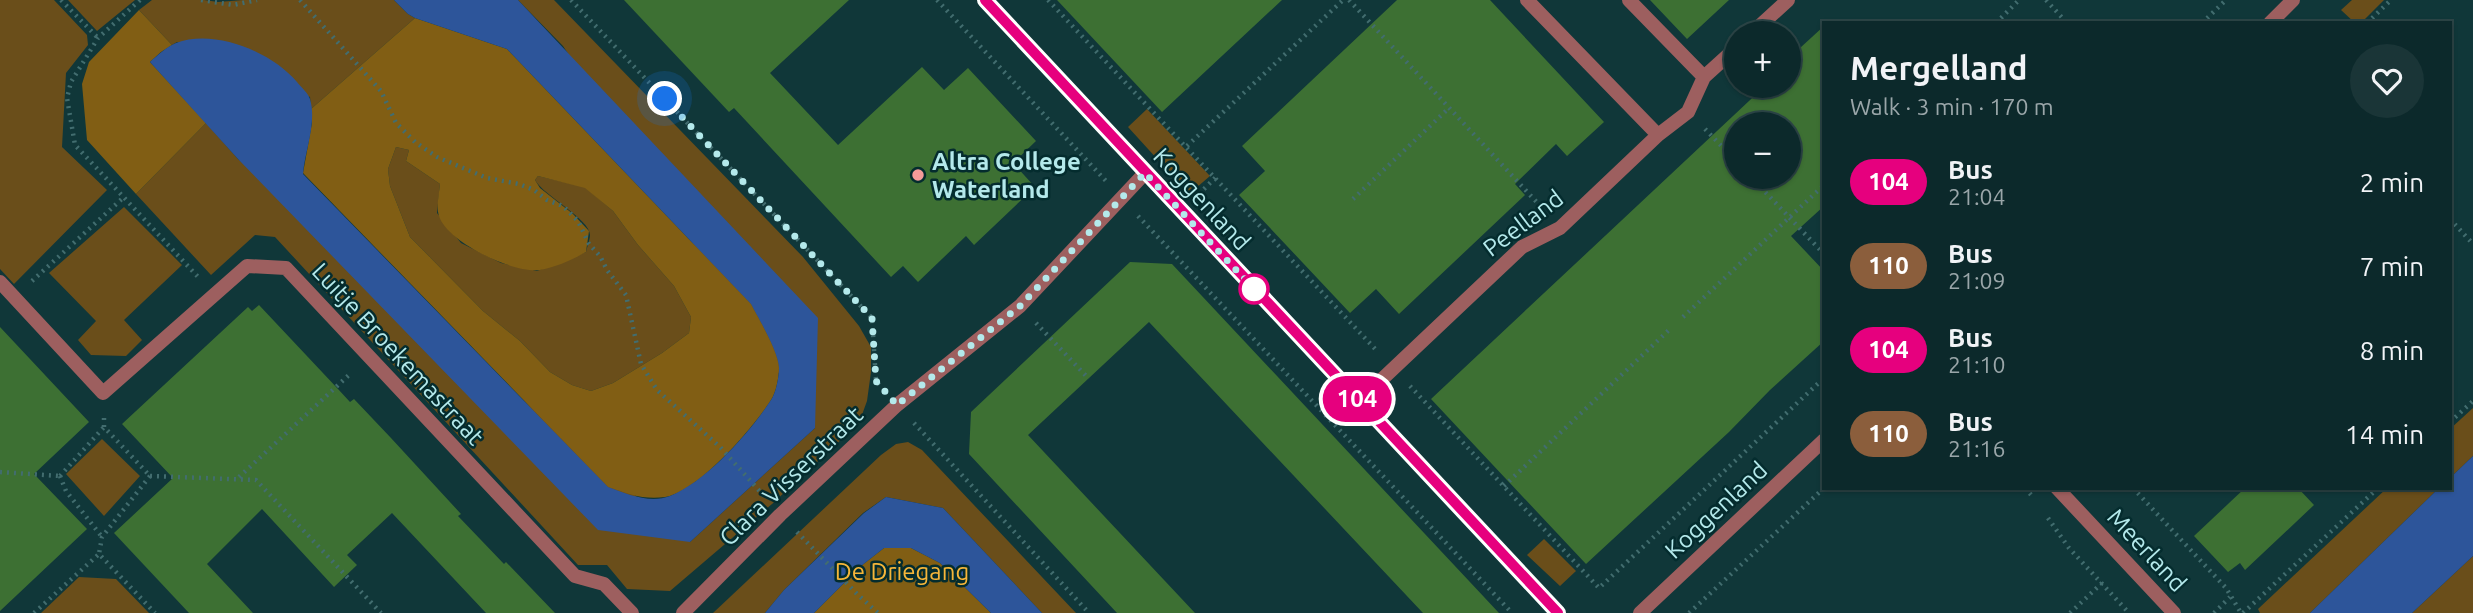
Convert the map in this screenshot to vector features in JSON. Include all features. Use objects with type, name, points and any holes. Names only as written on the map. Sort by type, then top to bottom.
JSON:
[{"type":"street","name":"Koggenland","points":[[985,0],[1558,613]]},
{"type":"street","points":[[1629,0],[1704,77]]},
{"type":"street","points":[[1765,21],[1788,0]]},
{"type":"street","points":[[2272,21],[2293,0]]},
{"type":"street","points":[[1534,2],[1658,135]]},
{"type":"street","name":"Peelland","points":[[1359,401],[1522,247],[1560,228],[1658,135],[1688,112],[1704,77],[1724,59]]},
{"type":"street","name":"Clara Visserstraat","points":[[683,613],[780,514],[897,405],[1020,306],[1145,173]]},
{"type":"street","name":"Luitje Broekemastraat","points":[[0,282],[103,393],[247,266],[286,268],[575,576],[604,584],[632,613]]},
{"type":"street","name":"Koggenland","points":[[1640,613],[1822,442]]},
{"type":"street","name":"Meerland","points":[[2059,490],[2174,613]]},
{"type":"path","points":[[61,0],[98,38]]},
{"type":"path","points":[[140,0],[98,38],[71,82],[67,97],[75,145],[214,294]]},
{"type":"path","points":[[201,0],[233,5],[257,0]]},
{"type":"path","points":[[300,0],[381,91],[396,123],[415,142],[438,157],[487,178],[519,184],[534,190],[547,200],[563,206],[579,221],[589,244],[626,295],[641,364],[657,390],[720,447],[756,487]]},
{"type":"path","points":[[571,0],[872,318],[876,381],[1089,613]]},
{"type":"path","points":[[937,0],[1511,613]]},
{"type":"path","points":[[1187,146],[1343,0]]},
{"type":"path","points":[[1349,0],[1560,228]]},
{"type":"path","points":[[1998,21],[2019,0]]},
{"type":"path","points":[[2046,0],[2065,21]]},
{"type":"path","points":[[2204,21],[2226,0]]},
{"type":"path","points":[[2369,21],[2390,0]]},
{"type":"path","points":[[1353,199],[1449,107]]},
{"type":"path","points":[[1688,112],[1724,149]]},
{"type":"path","points":[[1195,198],[1216,177]]},
{"type":"path","points":[[1683,317],[1822,187]]},
{"type":"path","points":[[1762,189],[1822,252]]},
{"type":"path","points":[[14,297],[124,197]]},
{"type":"path","points":[[2452,221],[2473,244]]},
{"type":"path","points":[[1020,306],[1088,379]]},
{"type":"path","points":[[1504,486],[1670,329]]},
{"type":"path","points":[[238,478],[369,356]]},
{"type":"path","points":[[2452,420],[2473,401]]},
{"type":"path","points":[[60,476],[104,427],[150,475],[256,480],[381,613]]},
{"type":"path","points":[[0,472],[60,476]]},
{"type":"path","points":[[34,613],[99,554],[102,537],[150,475]]},
{"type":"path","points":[[60,476],[66,491],[102,537]]},
{"type":"path","points":[[1689,613],[1822,490]]},
{"type":"path","points":[[2027,490],[2040,507]]},
{"type":"path","points":[[2135,490],[2226,589],[2242,613],[2376,490]]},
{"type":"path","points":[[2048,517],[2069,548],[2129,613]]},
{"type":"path","points":[[809,544],[878,613]]},
{"type":"path","points":[[99,554],[155,613]]},
{"type":"path","points":[[2070,613],[2102,583]]},
{"type":"path","points":[[2214,613],[2230,597]]},
{"type":"shaded area","points":[[0,0],[54,0],[87,35],[88,45],[66,73],[62,147],[107,190],[14,284],[0,269]]},
{"type":"shaded area","points":[[68,0],[135,0],[97,31]]},
{"type":"shaded area","points":[[152,0],[394,0],[415,18],[311,109],[310,97],[177,42],[172,45],[139,10]]},
{"type":"shaded area","points":[[518,0],[554,0],[803,257],[859,326],[871,347],[867,401],[859,423],[772,504],[670,591],[627,589],[607,565],[578,565],[275,237],[255,235],[211,275],[136,194],[206,123],[238,159],[690,542],[815,428],[563,46]]},
{"type":"shaded area","points":[[2352,0],[2384,0],[2363,21],[2353,21],[2341,10]]},
{"type":"shaded area","points":[[1147,109],[1210,176],[1189,194],[1128,127]]},
{"type":"shaded area","points":[[396,147],[409,150],[406,161],[440,184],[437,213],[461,243],[501,263],[537,271],[586,252],[590,235],[583,222],[535,180],[538,176],[585,187],[613,211],[674,286],[691,317],[689,333],[613,383],[591,391],[572,385],[550,372],[520,341],[483,311],[410,237],[390,186],[388,169]]},
{"type":"shaded area","points":[[124,207],[182,265],[124,320],[142,340],[126,356],[91,355],[78,340],[96,321],[49,273]]},
{"type":"shaded area","points":[[2473,408],[2473,456],[2452,476],[2452,427]]},
{"type":"shaded area","points":[[102,439],[140,476],[104,516],[66,474]]},
{"type":"shaded area","points":[[908,442],[922,450],[1076,613],[1042,613],[943,508],[886,497],[863,513],[784,590],[765,613],[713,613],[881,455],[896,444]]},
{"type":"shaded area","points":[[2385,490],[2437,490],[2310,613],[2260,613],[2258,609]]},
{"type":"shaded area","points":[[1544,539],[1576,571],[1560,586],[1527,555]]},
{"type":"shaded area","points":[[2473,556],[2473,613],[2412,613]]},
{"type":"shaded area","points":[[79,577],[116,579],[149,613],[41,613]]},
{"type":"green space","points":[[139,10],[172,45],[150,62],[206,123],[136,194],[87,140],[82,84],[89,62]]},
{"type":"green space","points":[[415,18],[507,49],[751,304],[778,362],[778,380],[771,400],[724,457],[693,484],[678,493],[650,498],[608,487],[303,173],[312,123],[311,109]],"holes":[[[396,147],[409,150],[406,161],[440,184],[438,212],[445,226],[468,246],[514,267],[540,270],[564,263],[586,252],[589,231],[573,214],[540,188],[535,180],[538,176],[585,188],[613,211],[674,286],[691,317],[689,333],[613,383],[591,391],[572,385],[550,372],[520,341],[483,311],[410,237],[390,186],[388,169]]]},
{"type":"green space","name":"De Driegang","points":[[884,548],[911,548],[940,563],[991,613],[814,613],[861,566]]},
{"type":"water","points":[[394,0],[518,0],[818,318],[815,428],[690,542],[598,530],[238,159],[150,62],[176,43],[207,39],[241,46],[273,61],[286,71],[308,95],[312,108],[303,174],[608,487],[655,499],[684,489],[726,454],[752,426],[774,393],[779,368],[776,354],[751,304],[507,49],[415,18]]},
{"type":"water","points":[[2473,456],[2473,556],[2412,613],[2310,613],[2437,490],[2452,490],[2452,476]]},
{"type":"water","points":[[886,497],[943,508],[1042,613],[991,613],[940,563],[911,548],[884,548],[861,566],[814,613],[765,613],[784,590],[864,513]]},
{"type":"building","points":[[624,0],[849,0],[770,73],[838,145],[922,67],[944,90],[968,68],[1036,141],[1013,163],[1035,187],[974,245],[966,236],[918,282],[903,266],[891,277],[734,108],[729,112]]},
{"type":"building","points":[[1057,0],[1282,0],[1162,112]]},
{"type":"building","points":[[1397,0],[1490,0],[1604,122],[1567,156],[1556,144],[1515,184],[1525,195],[1399,314],[1376,289],[1350,313],[1239,195],[1265,171],[1242,146]]},
{"type":"building","points":[[1650,0],[1729,0],[1687,39]]},
{"type":"building","points":[[1822,28],[1822,208],[1791,236],[1822,269],[1822,343],[1586,564],[1431,399],[1724,124],[1724,189],[1801,189],[1801,112],[1737,112],[1752,98],[1801,98],[1801,47]]},
{"type":"building","points":[[1130,262],[1172,264],[1499,613],[1423,613],[1149,322],[1028,435],[1195,613],[1117,613],[969,454],[971,412]]},
{"type":"building","points":[[259,305],[350,402],[354,399],[461,514],[458,516],[555,613],[486,613],[392,513],[347,555],[357,565],[334,587],[262,509],[207,564],[253,613],[189,613],[114,533],[173,478],[122,424],[248,307],[252,311]]},
{"type":"building","points":[[0,327],[89,422],[34,474],[87,529],[0,611]]},
{"type":"building","points":[[2243,490],[2300,490],[2314,505],[2245,570],[2240,563],[2228,572],[2194,536]]},
{"type":"bus line","name":"104","points":[[985,0],[1558,613]]},
{"type":"place","name":"Altra College Waterland","points":[[918,175]]},
{"type":"route","points":[[665,99],[872,318],[876,381],[897,405],[1020,306],[1145,173],[1254,289]]}]
